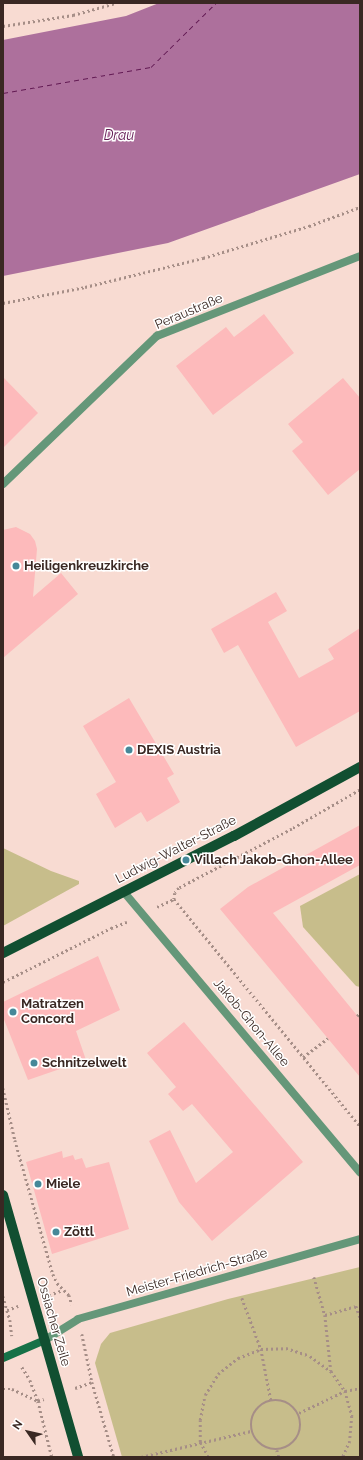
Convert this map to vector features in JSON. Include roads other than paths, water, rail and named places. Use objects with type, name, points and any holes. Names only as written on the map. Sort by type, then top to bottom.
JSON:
[{"type":"main road","name":"Ludwig-Walter-Straße","points":[[3,953],[123,891],[221,843],[360,767]]},
{"type":"main road","name":"Ossiacher Zeile","points":[[3,1195],[78,1457]]},
{"type":"main road","points":[[3,1358],[45,1340]]},
{"type":"street","name":"Peraustraße","points":[[3,484],[157,336],[360,256]]},
{"type":"street","name":"Jakob-Ghon-Allee","points":[[123,891],[360,1172]]},
{"type":"street","name":"Meister-Friedrich-Straße","points":[[45,1340],[78,1319],[360,1239]]},
{"type":"water","name":"Drau","points":[[159,3],[360,3],[360,174],[168,243],[3,276],[3,40],[126,16]]},
{"type":"place","name":"Heiligenkreuzkirche","points":[[16,566]]},
{"type":"place","name":"DEXIS Austria","points":[[129,750]]},
{"type":"place","name":"Villach Jakob-Ghon-Allee","points":[[186,860]]},
{"type":"place","name":"Matratzen Concord","points":[[13,1012]]},
{"type":"place","name":"Schnitzelwelt","points":[[34,1063]]},
{"type":"place","name":"Miele","points":[[38,1184]]},
{"type":"place","name":"Zöttl","points":[[56,1232]]}]
